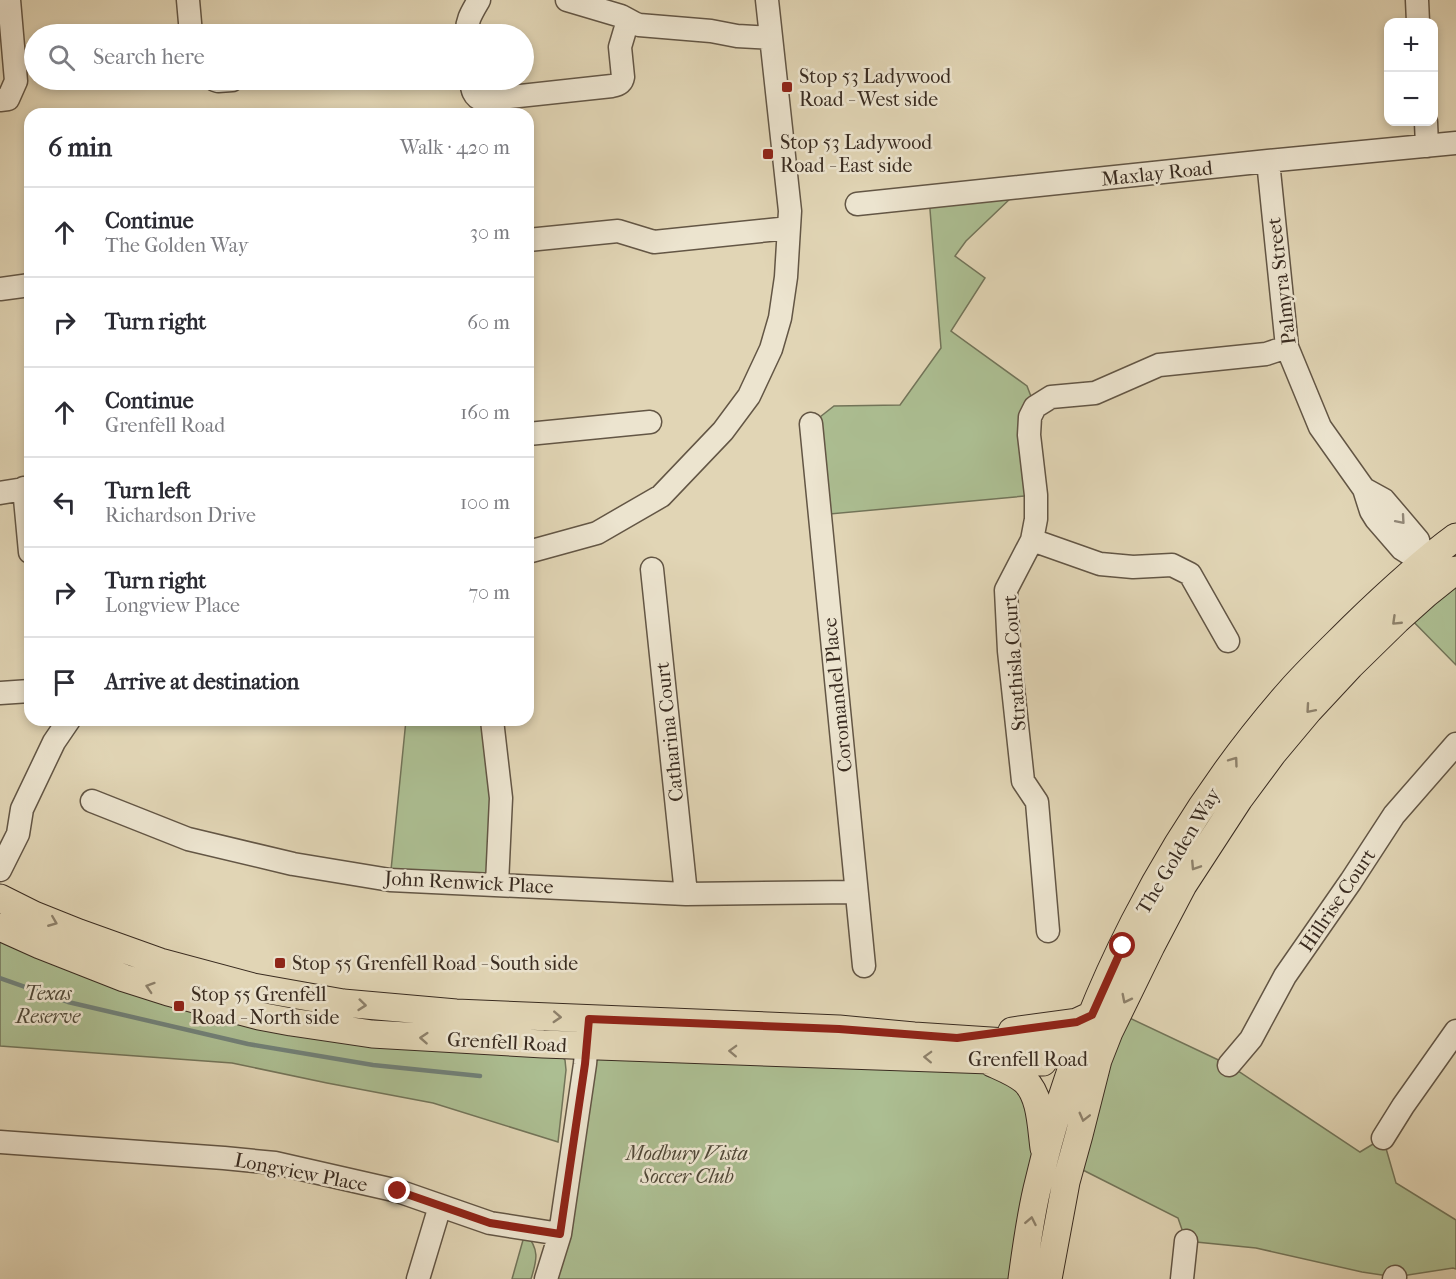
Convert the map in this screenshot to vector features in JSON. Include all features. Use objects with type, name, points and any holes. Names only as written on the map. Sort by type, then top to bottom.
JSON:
[{"type":"main road","name":"The Golden Way","points":[[1022,1279],[1035,1199],[1045,1158],[1084,1057],[1109,1032],[1183,885],[1273,753],[1331,686],[1390,627],[1440,572],[1456,537]]},
{"type":"main road","name":"The Golden Way","points":[[1048,1279],[1066,1182],[1079,1135],[1084,1057],[1092,1015],[1123,946],[1170,857],[1239,755],[1326,653],[1374,606],[1440,572]]},
{"type":"main road","name":"Grenfell Road","points":[[0,898],[34,915],[114,946],[201,974],[253,987],[343,1003],[456,1013],[839,1029],[957,1038],[1084,1057]]},
{"type":"main road","name":"Grenfell Road","points":[[0,927],[124,978],[168,992],[258,1016],[372,1034],[587,1045],[986,1060],[1084,1057]]},
{"type":"main road","points":[[957,1038],[1077,1022],[1092,1015]]},
{"type":"main road","points":[[986,1060],[1018,1076],[1031,1088],[1040,1117],[1045,1158]]},
{"type":"street","points":[[0,100],[8,99],[16,81],[9,0]]},
{"type":"street","points":[[188,0],[190,24]]},
{"type":"street","points":[[467,24],[479,0]]},
{"type":"street","points":[[567,0],[621,16],[639,25],[771,38]]},
{"type":"street","points":[[534,550],[597,533],[661,496],[723,431],[749,396],[771,349],[782,308],[790,211],[767,0]]},
{"type":"street","points":[[1417,0],[1418,18]]},
{"type":"street","points":[[473,90],[478,98],[483,99],[618,84],[623,77],[620,47],[628,20]]},
{"type":"street","points":[[1425,126],[1427,146]]},
{"type":"street","name":"Maxlay Road","points":[[857,204],[1456,143]]},
{"type":"street","name":"Palmyra Street","points":[[1268,161],[1287,347],[1320,428],[1364,489],[1384,500],[1418,540],[1440,572]]},
{"type":"street","points":[[534,239],[618,231],[654,242],[789,228]]},
{"type":"street","points":[[0,289],[24,286]]},
{"type":"street","name":"Strathisla Court","points":[[1048,931],[1037,802],[1023,781],[1006,590],[1032,540],[1036,519],[1036,495],[1029,435],[1030,417],[1035,407],[1051,397],[1095,393],[1159,366],[1266,354],[1287,347]]},
{"type":"street","points":[[534,433],[650,422]]},
{"type":"street","name":"Coromandel Place","points":[[811,424],[864,966]]},
{"type":"street","points":[[0,493],[24,489]]},
{"type":"street","points":[[1032,540],[1100,564],[1133,567],[1172,565],[1190,574],[1228,641]]},
{"type":"street","name":"Catharina Court","points":[[652,569],[686,894]]},
{"type":"street","points":[[0,693],[24,691]]},
{"type":"street","points":[[0,837],[22,809],[54,742],[65,726]]},
{"type":"street","points":[[493,726],[501,798],[498,884]]},
{"type":"street","name":"Hillrise Court","points":[[1229,1065],[1251,1039],[1285,976],[1394,815],[1456,744]]},
{"type":"street","name":"John Renwick Place","points":[[92,801],[188,839],[293,864],[390,880],[686,894],[856,892]]},
{"type":"street","points":[[0,870],[18,834],[22,809]]},
{"type":"street","points":[[546,1279],[560,1234],[585,1064],[589,1019]]},
{"type":"street","points":[[1383,1138],[1456,1030]]},
{"type":"street","name":"Longview Place","points":[[0,1142],[275,1163],[398,1191],[490,1223],[560,1234]]},
{"type":"street","points":[[418,1279],[440,1206]]},
{"type":"street","points":[[1182,1279],[1186,1241]]},
{"type":"green space","points":[[1013,196],[966,241],[955,256],[985,278],[951,331],[1027,386],[1035,407],[1036,495],[819,515],[811,424],[834,406],[900,405],[941,348],[929,197]]},
{"type":"green space","points":[[1456,574],[1456,665],[1405,613]]},
{"type":"green space","points":[[405,726],[492,726],[497,884],[390,880]]},
{"type":"green space","name":"Texas Reserve","points":[[0,936],[164,999],[558,1052],[565,1060],[566,1070],[558,1142],[433,1103],[232,1063],[0,1046]]},
{"type":"green space","points":[[1119,1013],[1229,1065],[1360,1152],[1383,1138],[1396,1183],[1456,1220],[1456,1269],[1395,1277],[1362,1272],[1256,1248],[1186,1241],[1178,1218],[1071,1164]]},
{"type":"green space","name":"Modbury Vista Soccer Club","points":[[587,1045],[986,1060],[1037,1104],[1022,1279],[546,1279]]},
{"type":"green space","points":[[525,1233],[535,1250],[536,1260],[533,1272],[531,1279],[512,1279]]},
{"type":"waterway","points":[[0,978],[68,1002],[248,1044],[373,1065],[480,1076]]},
{"type":"place","name":"Stop 53 Ladywood Road - West side","points":[[787,87]]},
{"type":"place","name":"Stop 53 Ladywood Road - East side","points":[[768,154]]},
{"type":"place","name":"Stop 55 Grenfell Road - South side","points":[[280,963]]},
{"type":"place","name":"Stop 55 Grenfell Road - North side","points":[[179,1006]]},
{"type":"route","points":[[398,1191],[490,1223],[560,1234],[584,1073],[589,1019],[839,1029],[957,1038],[1077,1022],[1092,1015],[1123,946]]}]
